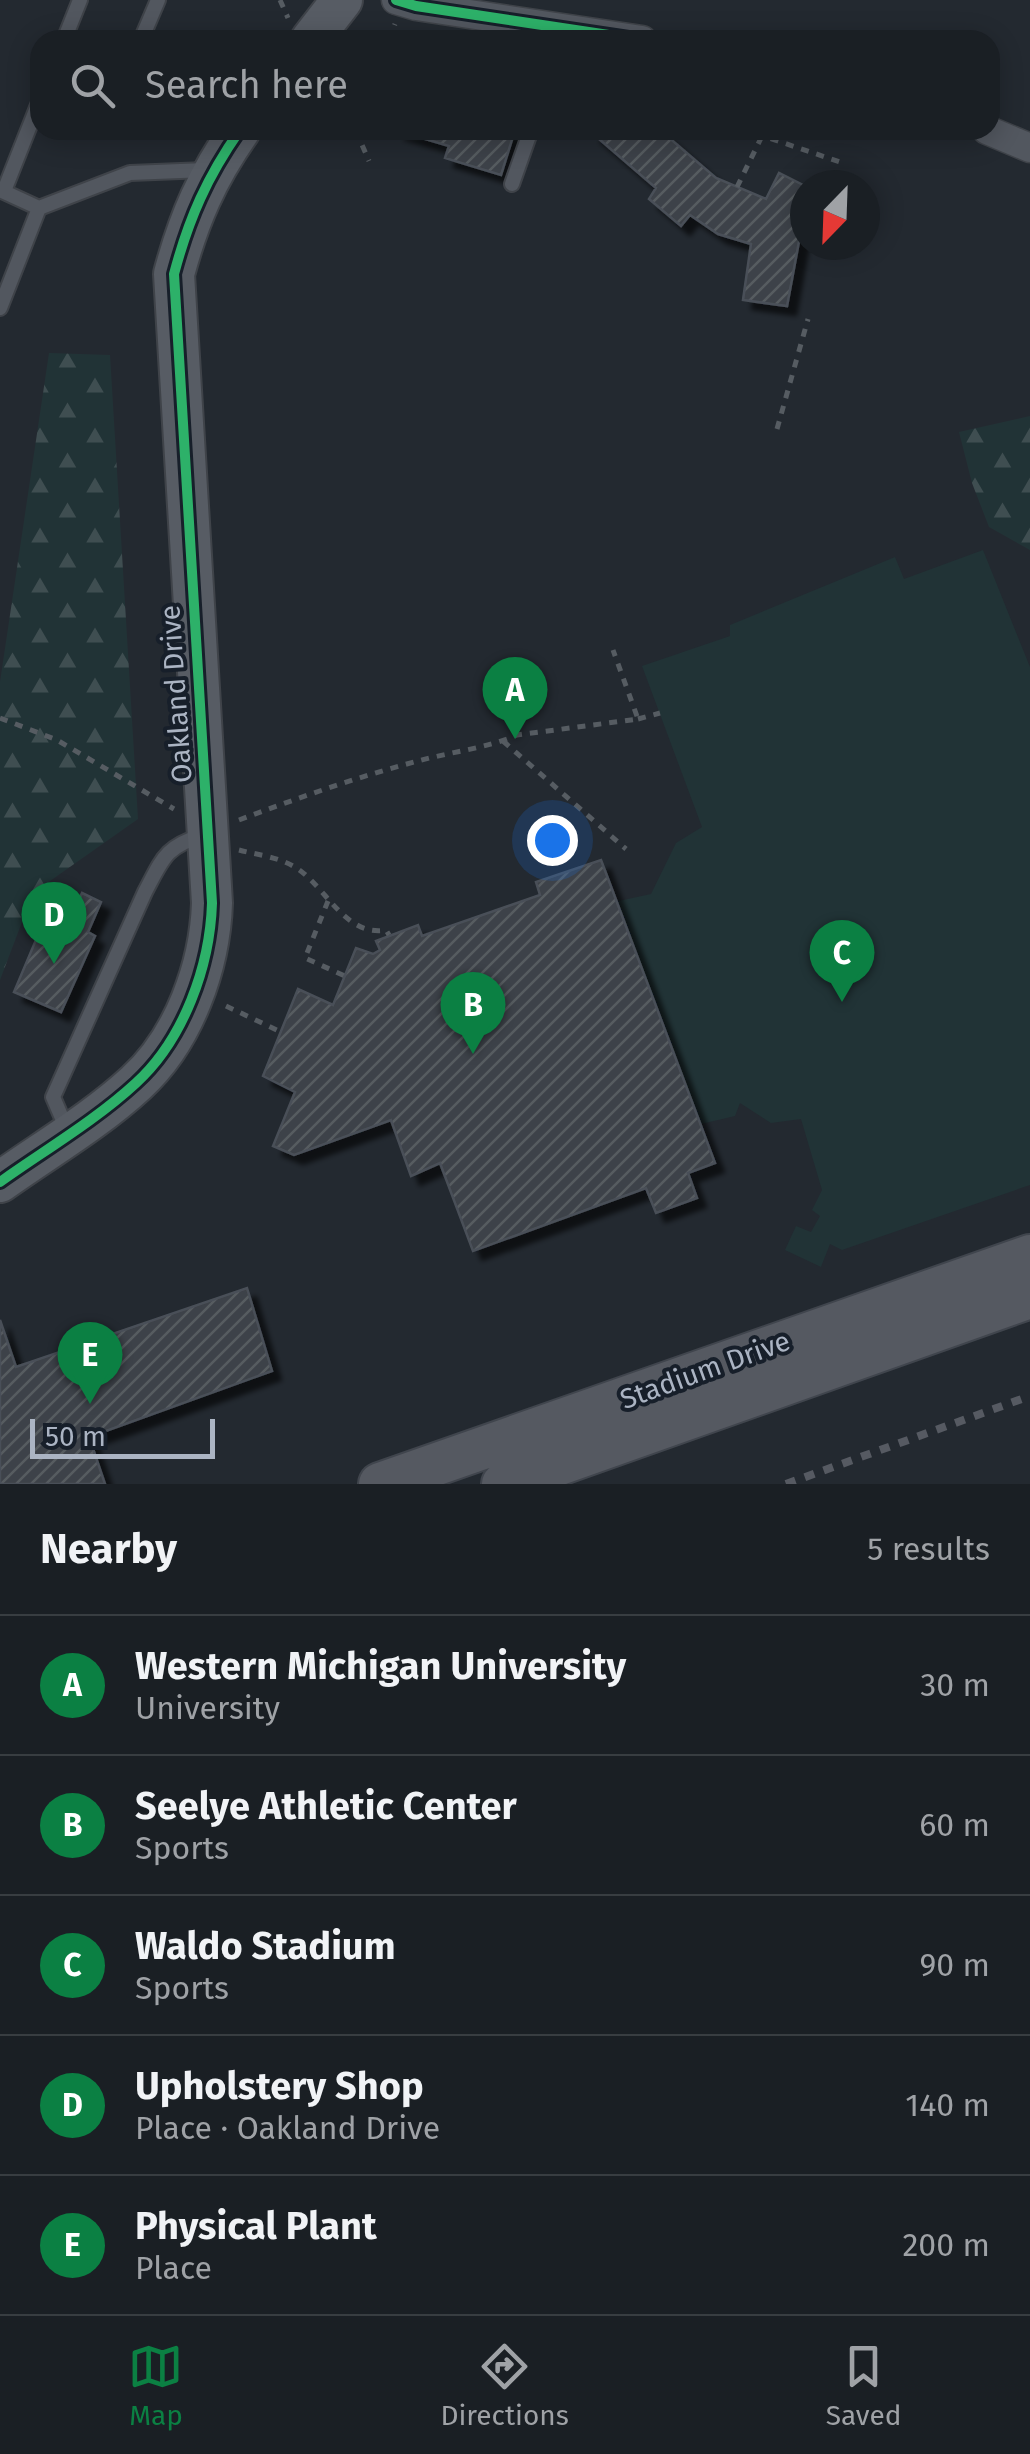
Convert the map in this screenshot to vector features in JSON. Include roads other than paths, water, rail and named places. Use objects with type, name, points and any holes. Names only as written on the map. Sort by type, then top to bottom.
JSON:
[{"type":"main road","points":[[298,25],[342,0]]},
{"type":"main road","name":"Oakland Drive","points":[[0,1182],[140,1080],[167,1046],[191,999],[211,932],[223,842],[173,297],[174,274],[182,246],[212,170],[233,140]]},
{"type":"main road","name":"Stadium Drive","points":[[380,1484],[1030,1256]]},
{"type":"main road","name":"Stadium Drive","points":[[502,1484],[1030,1296]]},
{"type":"street","points":[[396,10],[416,6],[544,30]]},
{"type":"street","points":[[1000,135],[1030,148]]},
{"type":"lane","points":[[68,30],[80,0]]},
{"type":"lane","points":[[145,30],[158,0]]},
{"type":"lane","points":[[30,124],[2,191],[39,208],[130,173],[212,170]]},
{"type":"lane","points":[[512,184],[527,140]]},
{"type":"lane","points":[[0,308],[39,208]]},
{"type":"lane","points":[[69,1133],[54,1097],[145,892],[177,843],[223,842]]},
{"type":"railway","points":[[786,1484],[1030,1396]]},
{"type":"place","name":"Western Michigan University","points":[[515,739]]},
{"type":"place","name":"Upholstery Shop","points":[[54,964]]},
{"type":"place","name":"Waldo Stadium","points":[[842,1002]]},
{"type":"place","name":"Seelye Athletic Center","points":[[473,1054]]},
{"type":"place","name":"Physical Plant","points":[[90,1404]]}]
